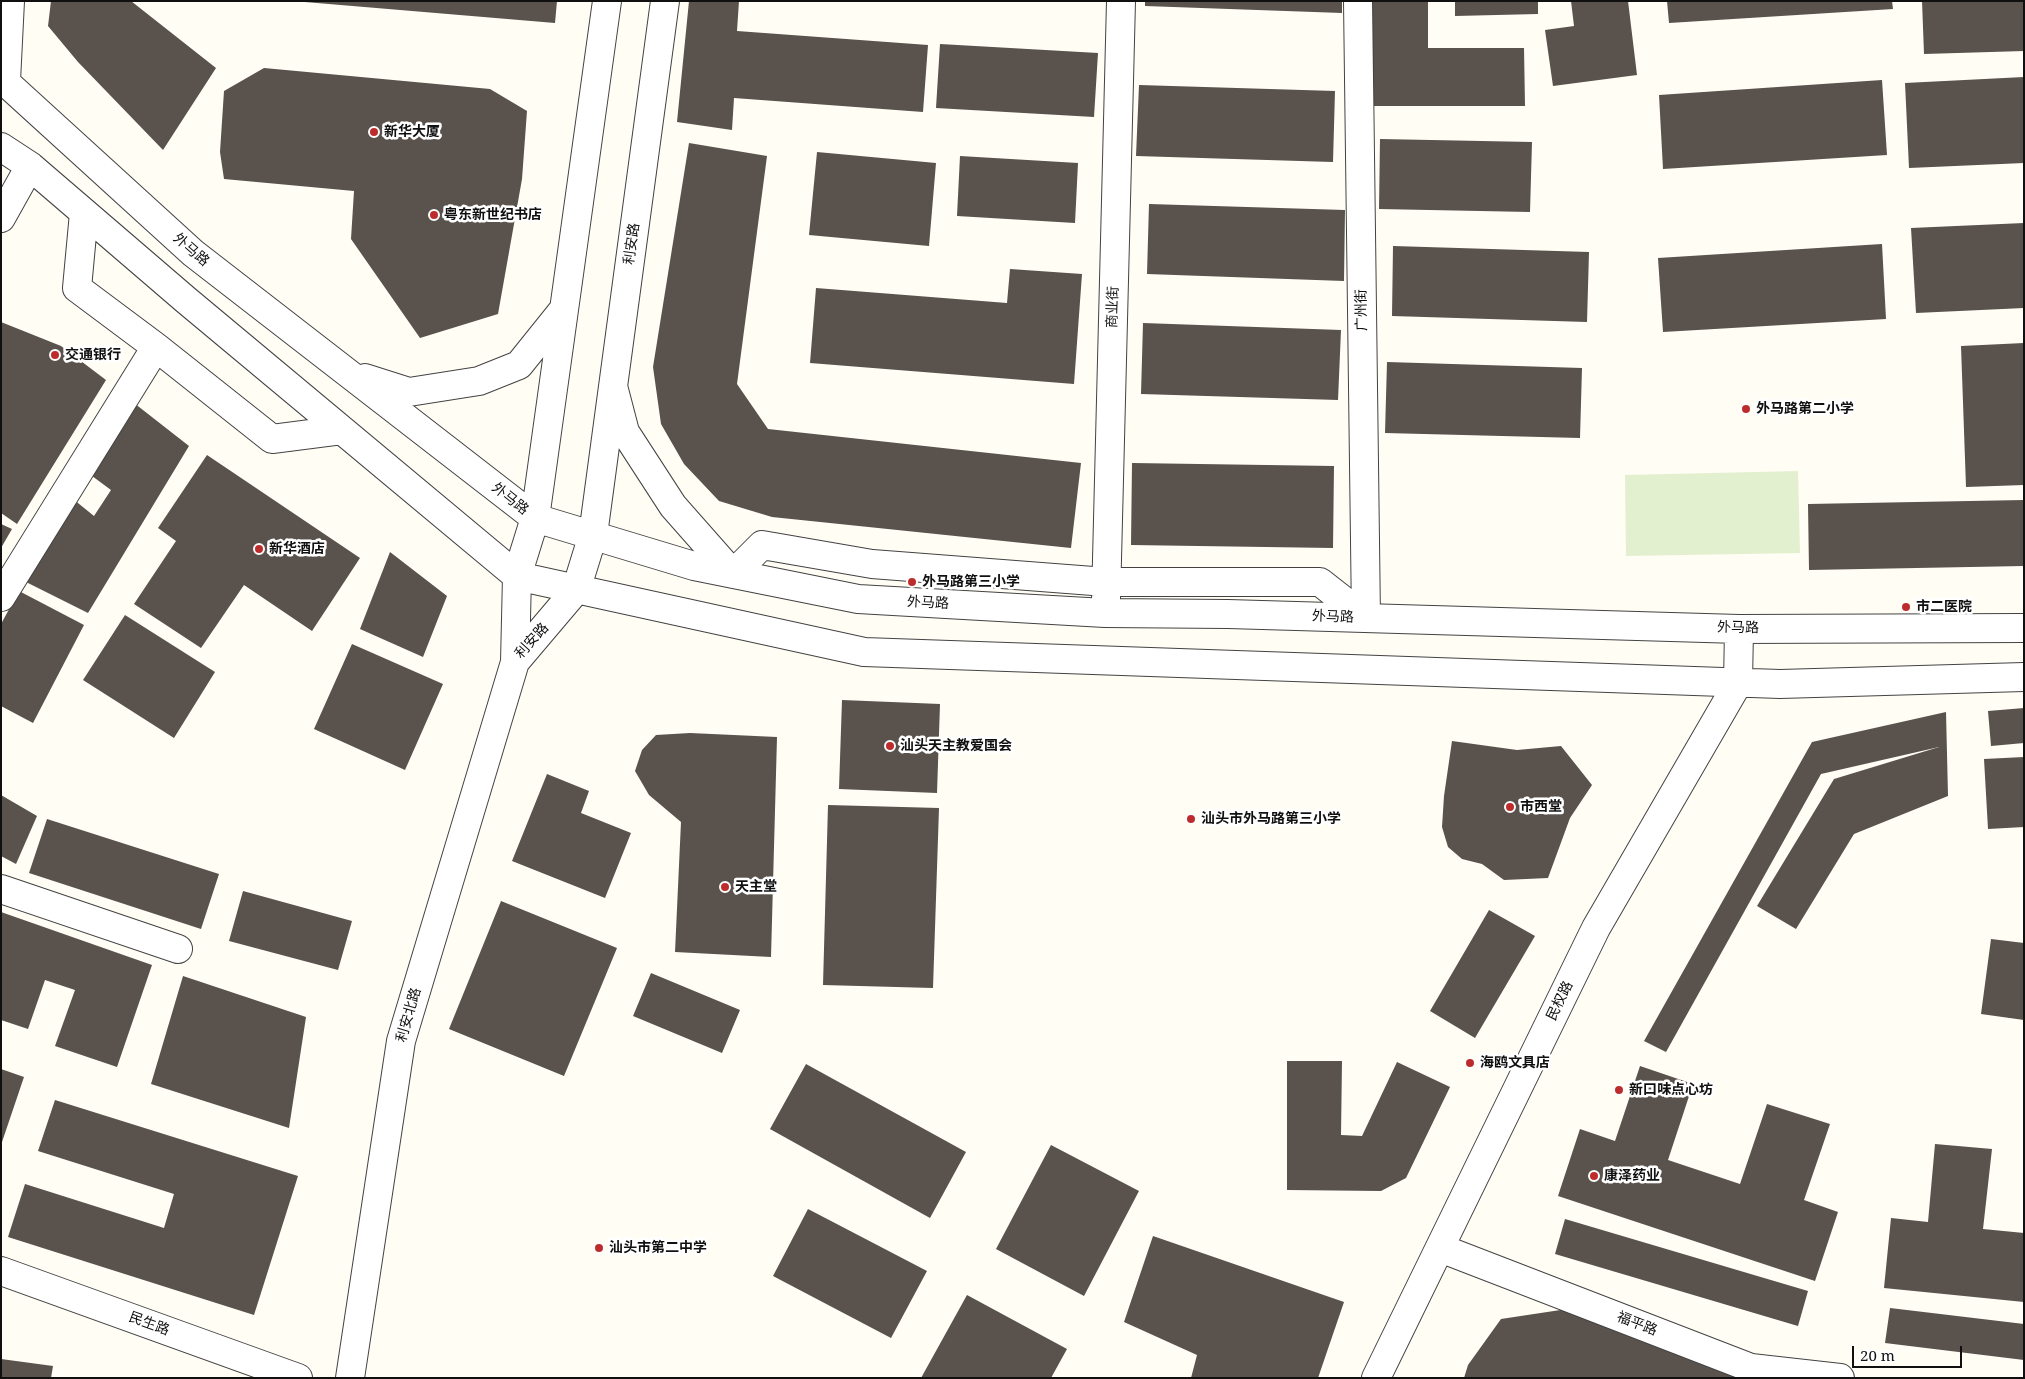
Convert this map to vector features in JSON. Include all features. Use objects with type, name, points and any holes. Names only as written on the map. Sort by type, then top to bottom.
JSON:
[{"type":"street","points":[[4,79],[10,1]]},
{"type":"street","name":"利安路","points":[[514,662],[517,576],[535,518],[607,1]]},
{"type":"street","name":"利安路","points":[[514,662],[576,590],[593,536],[665,1]]},
{"type":"street","name":"商业街","points":[[1105,613],[1122,1]]},
{"type":"street","name":"广州街","points":[[1358,1],[1366,618]]},
{"type":"street","name":"外马路","points":[[4,79],[193,253],[535,518],[694,566],[858,599],[1105,613],[1739,628],[2024,628]]},
{"type":"street","points":[[1,147],[30,166],[517,576],[864,652],[1780,684],[2024,677]]},
{"type":"street","points":[[1,218],[30,166]]},
{"type":"street","points":[[84,213],[77,288],[156,347],[272,439],[342,430]]},
{"type":"street","points":[[346,372],[409,392],[479,381],[519,365],[565,307]]},
{"type":"street","points":[[1,597],[156,347]]},
{"type":"street","points":[[613,386],[625,432],[673,506],[733,574],[762,545],[872,564],[1106,582],[1320,582],[1366,618]]},
{"type":"street","name":"民权路","points":[[1376,1378],[1596,928],[1738,683],[1739,628]]},
{"type":"street","name":"利安北路","points":[[350,1378],[401,1041],[514,662]]},
{"type":"street","points":[[1,889],[178,949]]},
{"type":"street","name":"福平路","points":[[1440,1248],[1750,1373],[1840,1378]]},
{"type":"street","name":"民生路","points":[[1,1270],[298,1378]]},
{"type":"green space","points":[[1798,471],[1800,553],[1626,556],[1625,475]]},
{"type":"building","points":[[51,1],[131,1],[216,68],[163,150],[78,62],[48,26]]},
{"type":"building","points":[[293,1],[557,1],[555,23]]},
{"type":"building","points":[[689,1],[739,1],[737,31],[928,45],[923,112],[734,98],[732,130],[677,122]]},
{"type":"building","points":[[1145,1],[1342,1],[1342,13],[1145,6]]},
{"type":"building","points":[[1367,1],[1428,1],[1428,48],[1524,48],[1525,106],[1368,106]]},
{"type":"building","points":[[1455,1],[1538,1],[1538,14],[1455,16]]},
{"type":"building","points":[[1571,1],[1628,1],[1637,75],[1553,86],[1545,30],[1574,26]]},
{"type":"building","points":[[1667,1],[1892,1],[1893,9],[1669,23]]},
{"type":"building","points":[[1922,1],[2024,1],[2024,51],[1924,54]]},
{"type":"building","points":[[940,44],[1098,53],[1094,117],[936,108]]},
{"type":"building","name":"粤东新世纪书店","points":[[264,68],[490,89],[527,111],[522,179],[498,314],[420,338],[351,239],[354,191],[224,179],[220,152],[224,91]]},
{"type":"building","points":[[2024,77],[2024,163],[1909,168],[1905,83]]},
{"type":"building","points":[[1882,80],[1887,155],[1663,169],[1659,95]]},
{"type":"building","points":[[1139,85],[1335,91],[1333,162],[1136,156]]},
{"type":"building","points":[[1380,139],[1532,142],[1530,212],[1379,209]]},
{"type":"building","points":[[689,143],[767,156],[737,384],[768,429],[1081,463],[1071,548],[772,517],[719,501],[684,464],[661,424],[653,367]]},
{"type":"building","points":[[817,152],[936,163],[929,246],[809,235]]},
{"type":"building","points":[[960,156],[1078,163],[1075,223],[957,216]]},
{"type":"building","points":[[1149,204],[1345,210],[1344,281],[1147,274]]},
{"type":"building","points":[[2024,223],[2024,308],[1916,313],[1911,228]]},
{"type":"building","points":[[1882,244],[1886,319],[1663,332],[1658,258]]},
{"type":"building","points":[[1393,246],[1589,252],[1587,322],[1392,316]]},
{"type":"building","points":[[1010,269],[1082,274],[1074,384],[810,363],[816,288],[1007,303]]},
{"type":"building","points":[[1,322],[61,346],[106,380],[17,524],[1,513]]},
{"type":"building","points":[[1143,323],[1341,330],[1338,400],[1141,394]]},
{"type":"building","points":[[2024,343],[2024,485],[1966,487],[1961,346]]},
{"type":"building","points":[[1387,362],[1582,368],[1580,438],[1385,433]]},
{"type":"building","points":[[134,403],[189,446],[88,613],[24,581],[73,499],[94,516],[111,490],[88,473]]},
{"type":"building","name":"新华酒店","points":[[207,455],[360,558],[312,631],[244,585],[201,648],[134,604],[176,541],[158,528]]},
{"type":"building","points":[[1132,463],[1334,466],[1333,548],[1131,545]]},
{"type":"building","points":[[2024,500],[2024,566],[1809,570],[1808,504]]},
{"type":"building","points":[[1,524],[12,529],[1,548]]},
{"type":"building","points":[[390,552],[447,596],[423,657],[360,629]]},
{"type":"building","points":[[19,591],[84,625],[33,723],[1,706],[1,624]]},
{"type":"building","points":[[125,615],[215,672],[174,738],[83,680]]},
{"type":"building","points":[[352,644],[443,684],[405,770],[314,729]]},
{"type":"building","name":"汕头天主教爱国会","points":[[842,700],[940,704],[937,793],[839,789]]},
{"type":"building","points":[[2024,708],[2024,743],[1991,746],[1988,711]]},
{"type":"building","points":[[1946,712],[1948,796],[1854,834],[1796,929],[1757,906],[1834,779],[1939,747],[1821,774],[1666,1052],[1644,1041],[1812,742]]},
{"type":"building","name":"天主堂","points":[[690,733],[777,737],[771,957],[675,952],[681,822],[649,795],[635,771],[642,750],[656,735]]},
{"type":"building","name":"市西堂","points":[[1452,741],[1517,750],[1561,746],[1592,785],[1570,818],[1548,878],[1504,880],[1482,864],[1462,859],[1448,847],[1442,827],[1444,796]]},
{"type":"building","points":[[2024,757],[2024,827],[1988,829],[1984,759]]},
{"type":"building","points":[[547,774],[589,791],[581,813],[631,833],[605,898],[512,861]]},
{"type":"building","points":[[1,795],[37,816],[16,864],[1,856]]},
{"type":"building","points":[[828,805],[939,808],[933,988],[823,985]]},
{"type":"building","points":[[47,819],[219,874],[201,929],[29,873]]},
{"type":"building","points":[[243,891],[352,921],[338,970],[229,941]]},
{"type":"building","points":[[501,901],[617,948],[564,1076],[449,1029]]},
{"type":"building","points":[[1489,910],[1535,936],[1475,1038],[1430,1011]]},
{"type":"building","points":[[1,912],[152,965],[117,1067],[55,1046],[75,990],[45,980],[28,1029],[1,1020]]},
{"type":"building","points":[[1991,939],[2024,943],[2024,1020],[1981,1014]]},
{"type":"building","points":[[651,973],[740,1010],[722,1053],[633,1016]]},
{"type":"building","points":[[183,976],[306,1017],[289,1128],[151,1084]]},
{"type":"building","points":[[1287,1061],[1342,1061],[1341,1135],[1362,1136],[1397,1062],[1450,1087],[1406,1178],[1381,1191],[1287,1190]]},
{"type":"building","points":[[806,1064],[966,1152],[930,1218],[770,1129]]},
{"type":"building","points":[[1640,1066],[1693,1084],[1668,1160],[1740,1184],[1767,1104],[1830,1124],[1804,1200],[1838,1212],[1815,1281],[1558,1196],[1580,1129],[1615,1141]]},
{"type":"building","points":[[1,1069],[24,1077],[2,1142],[1,1142]]},
{"type":"building","points":[[55,1100],[298,1176],[254,1315],[8,1237],[25,1184],[164,1228],[174,1194],[38,1151]]},
{"type":"building","points":[[1935,1144],[1992,1149],[1983,1229],[2024,1233],[2024,1302],[1884,1288],[1891,1218],[1928,1222]]},
{"type":"building","points":[[1051,1145],[1139,1191],[1084,1296],[996,1249]]},
{"type":"building","points":[[808,1209],[927,1271],[891,1338],[773,1276]]},
{"type":"building","points":[[1565,1219],[1808,1291],[1798,1326],[1555,1254]]},
{"type":"building","points":[[1153,1236],[1344,1302],[1318,1378],[1191,1378],[1197,1355],[1124,1322]]},
{"type":"building","points":[[967,1295],[1067,1349],[1051,1378],[921,1378]]},
{"type":"building","points":[[1890,1308],[2024,1324],[2024,1360],[1885,1343]]},
{"type":"building","points":[[1567,1309],[1741,1365],[1737,1378],[1464,1378],[1468,1365],[1501,1319]]},
{"type":"building","points":[[1,1359],[53,1366],[51,1378],[1,1378]]},
{"type":"place","name":"新华大厦","points":[[374,132]]},
{"type":"place","name":"粤东新世纪书店","points":[[434,215]]},
{"type":"place","name":"交通银行","points":[[55,355]]},
{"type":"place","name":"外马路第二小学","points":[[1746,409]]},
{"type":"place","name":"新华酒店","points":[[259,549]]},
{"type":"place","name":"外马路第三小学","points":[[912,582]]},
{"type":"place","name":"市二医院","points":[[1906,607]]},
{"type":"place","name":"汕头天主教爱国会","points":[[890,746]]},
{"type":"place","name":"市西堂","points":[[1510,807]]},
{"type":"place","name":"汕头市外马路第三小学","points":[[1191,819]]},
{"type":"place","name":"天主堂","points":[[725,887]]},
{"type":"place","name":"海鸥文具店","points":[[1470,1063]]},
{"type":"place","name":"新口味点心坊","points":[[1619,1090]]},
{"type":"place","name":"康泽药业","points":[[1594,1176]]},
{"type":"place","name":"汕头市第二中学","points":[[599,1248]]}]
